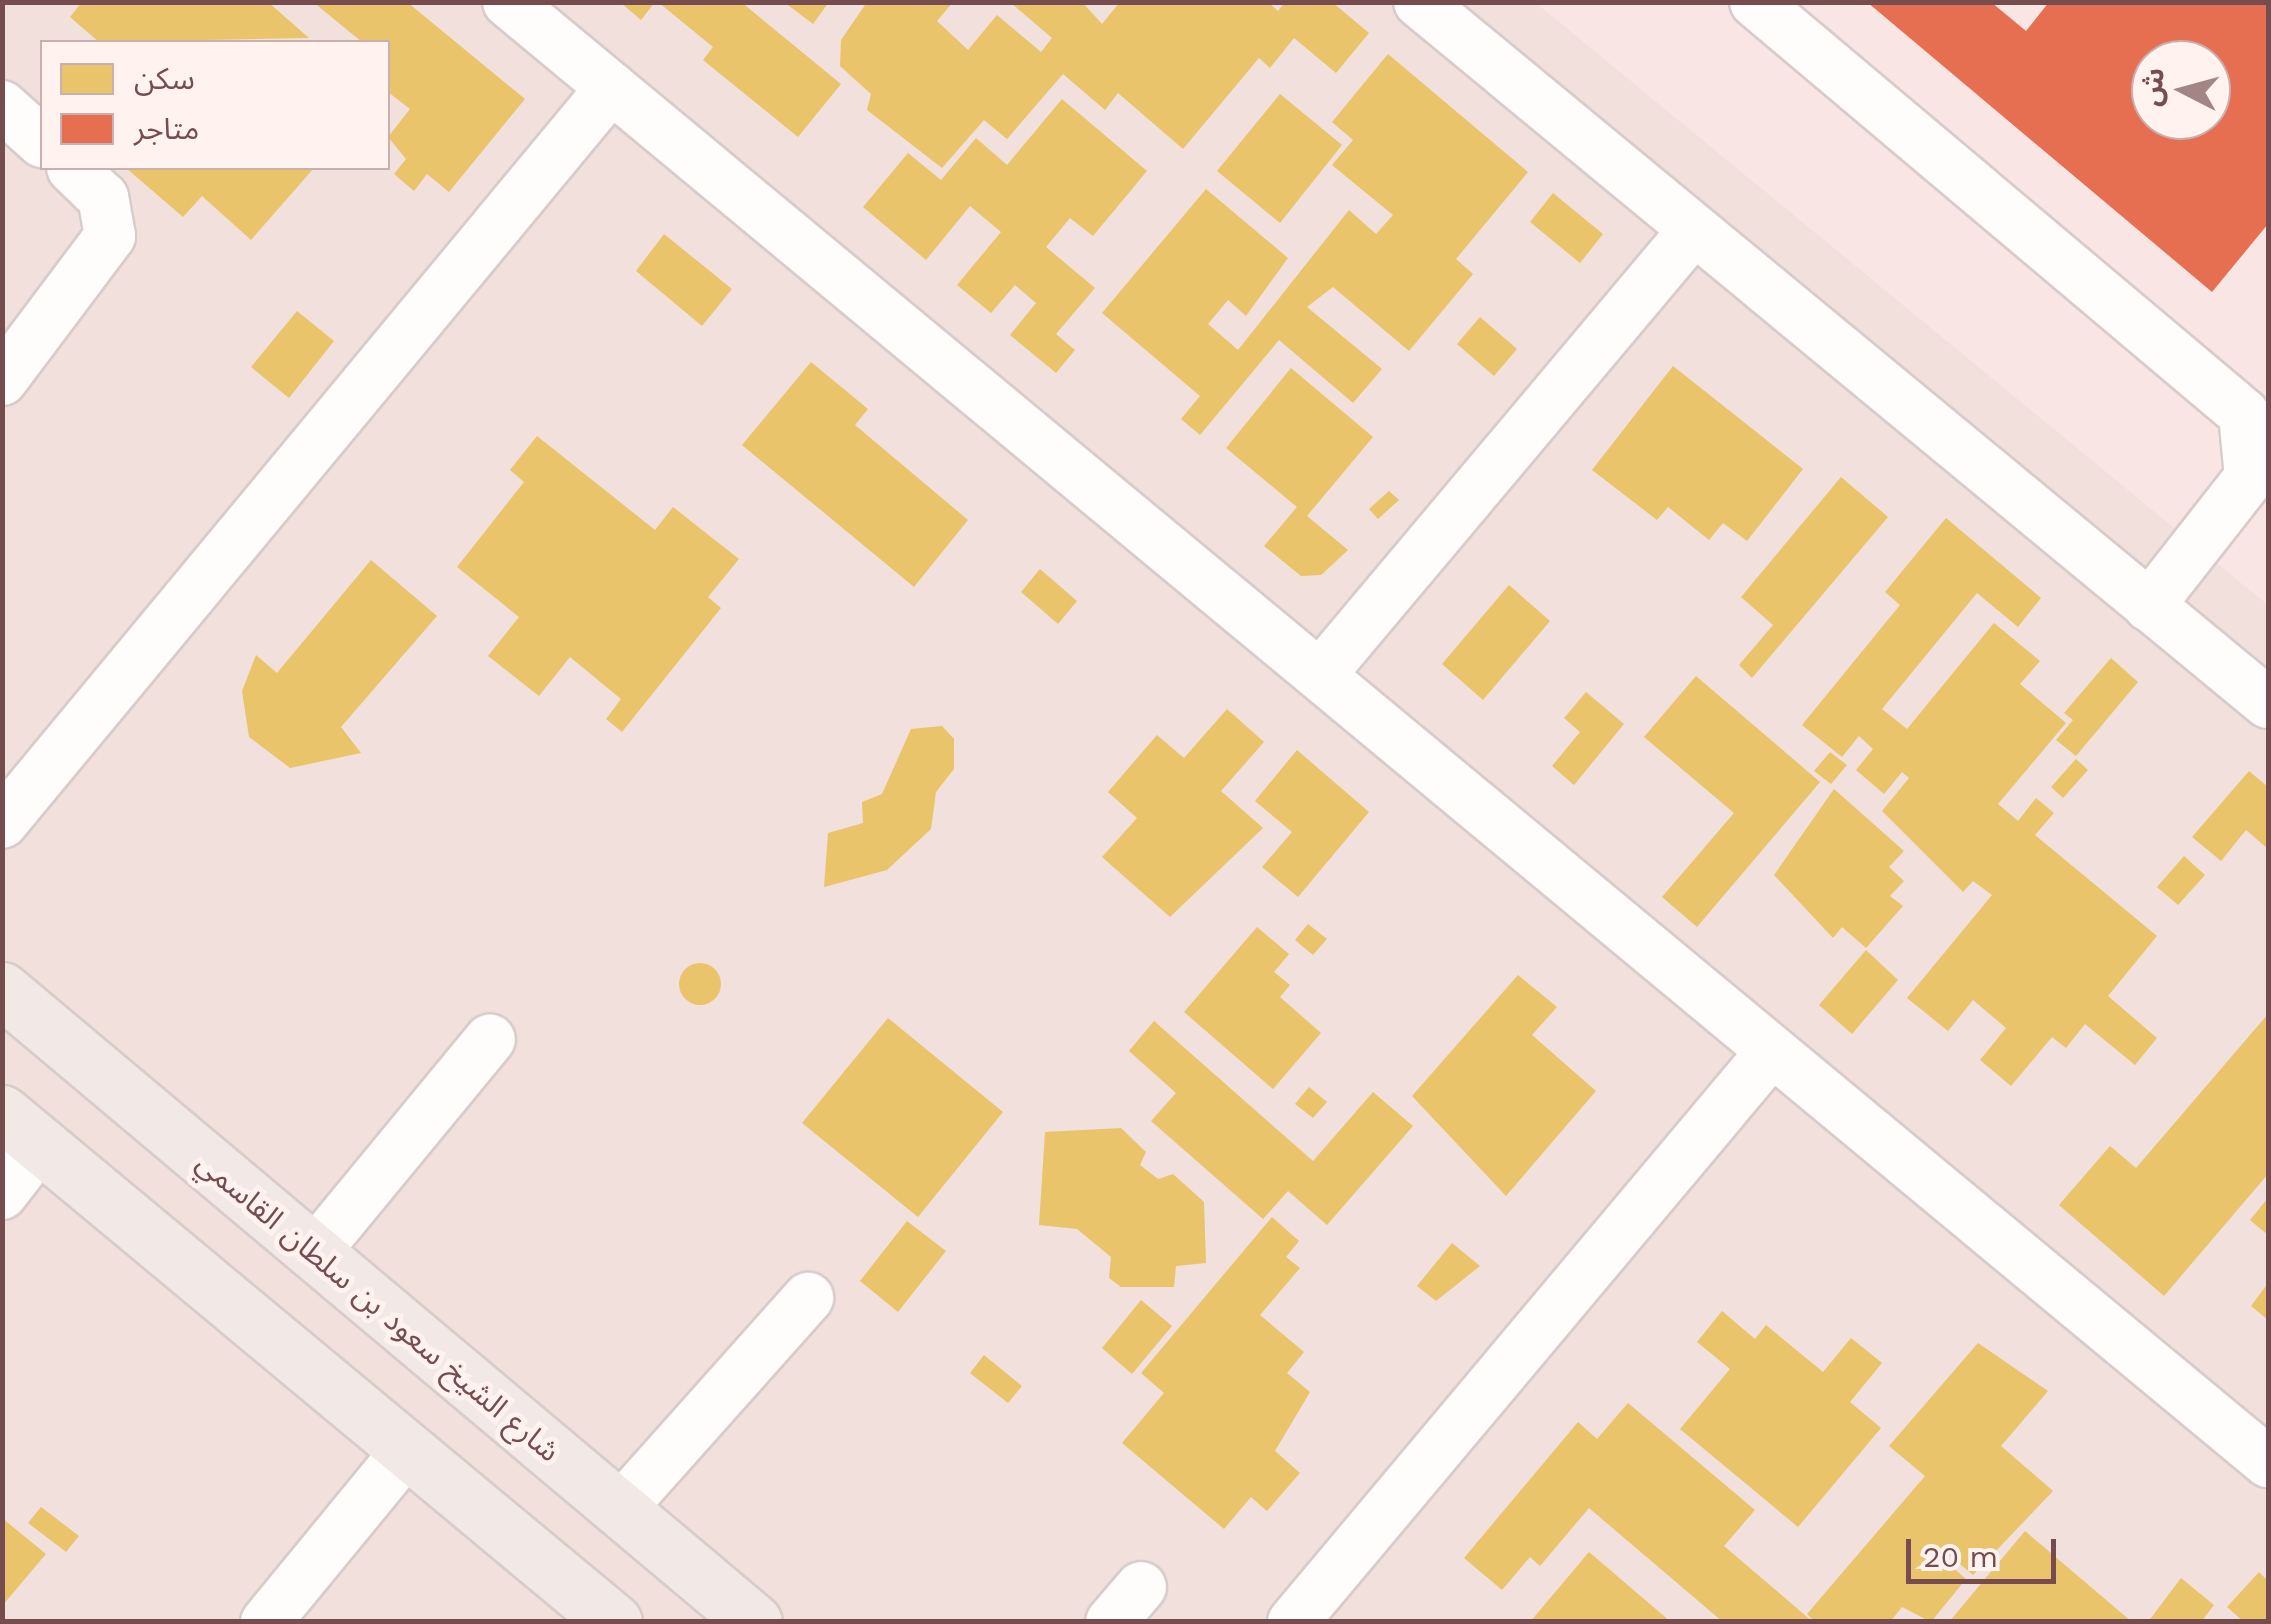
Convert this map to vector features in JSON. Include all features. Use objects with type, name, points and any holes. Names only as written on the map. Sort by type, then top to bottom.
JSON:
[{"type":"main road","name":"شارع الشيخ سعود بن سلطان القاسمي","points":[[2,990],[754,1622]]},
{"type":"main road","points":[[21,1129],[614,1622]]},
{"type":"street","points":[[508,2],[2268,1462]]},
{"type":"street","points":[[1420,2],[2268,702]]},
{"type":"street","points":[[1755,2],[2244,414],[2250,477],[2149,606]]},
{"type":"street","points":[[2,823],[611,88]]},
{"type":"street","points":[[2,106],[40,140]]},
{"type":"street","points":[[2,380],[110,236],[103,198],[74,170]]},
{"type":"street","points":[[1320,675],[1693,230]]},
{"type":"street","points":[[313,1254],[490,1040]]},
{"type":"street","points":[[1293,1622],[1772,1050]]},
{"type":"street","points":[[2,1194],[21,1129]]},
{"type":"street","points":[[620,1509],[808,1298]]},
{"type":"street","points":[[266,1622],[408,1449]]},
{"type":"shaded area","points":[[3,3],[2268,3],[2268,1621],[3,1622]]},
{"type":"shaded area","points":[[1536,3],[2268,3],[2268,605]]},
{"type":"building: سكن","points":[[82,2],[268,2],[309,38],[97,40],[70,17]]},
{"type":"building: سكن","points":[[313,2],[407,2],[525,99],[449,192],[427,174],[414,191],[394,174],[406,159],[390,134],[410,109],[390,94],[390,40],[360,40]]},
{"type":"building: سكن","points":[[620,2],[655,2],[641,20]]},
{"type":"building: سكن","points":[[658,2],[741,2],[841,84],[798,137],[703,60],[713,47]]},
{"type":"building: سكن","points":[[784,2],[829,2],[813,24]]},
{"type":"building: سكن","points":[[867,2],[953,2],[937,21],[968,50],[997,15],[1041,52],[1052,38],[1010,2],[1082,2],[1102,24],[1120,2],[1268,2],[1278,11],[1285,2],[1332,2],[1369,33],[1336,73],[1294,38],[1270,68],[1259,58],[1183,149],[1118,93],[1105,110],[1063,74],[1007,139],[984,120],[942,168],[867,110],[871,94],[840,66],[841,40]]},
{"type":"building: سكن","points":[[1388,54],[1528,172],[1456,259],[1473,274],[1409,351],[1333,287],[1307,307],[1382,369],[1353,403],[1279,340],[1200,435],[1181,419],[1200,396],[1102,313],[1206,189],[1288,258],[1246,316],[1228,300],[1208,324],[1238,350],[1349,210],[1376,234],[1393,215],[1332,165],[1353,140],[1332,122]]},
{"type":"building: سكن","points":[[1280,94],[1342,145],[1280,223],[1217,171]]},
{"type":"building: سكن","points":[[1062,99],[1147,171],[1093,236],[1070,218],[1046,247],[1095,288],[1056,334],[1075,350],[1056,373],[1010,335],[1036,303],[1015,285],[991,313],[957,285],[1001,232],[970,206],[926,260],[863,207],[908,153],[941,180],[976,138],[1007,165]]},
{"type":"building: سكن","points":[[128,170],[312,170],[251,240],[202,196],[183,217]]},
{"type":"building: سكن","points":[[1553,193],[1603,234],[1580,263],[1530,222]]},
{"type":"building: سكن","points":[[664,234],[732,289],[702,326],[636,271]]},
{"type":"building: سكن","points":[[297,311],[334,341],[289,398],[251,367]]},
{"type":"building: سكن","points":[[1480,317],[1517,349],[1494,376],[1457,344]]},
{"type":"building: سكن","points":[[811,362],[868,409],[855,425],[968,520],[914,587],[742,445]]},
{"type":"building: سكن","points":[[1673,366],[1803,469],[1747,541],[1723,523],[1709,540],[1668,507],[1657,520],[1592,470]]},
{"type":"building: سكن","points":[[1291,368],[1373,437],[1307,516],[1348,550],[1321,575],[1301,576],[1264,546],[1297,507],[1226,448]]},
{"type":"building: سكن","points":[[537,436],[655,530],[673,507],[739,559],[708,597],[721,608],[622,732],[606,719],[621,699],[570,657],[539,696],[488,656],[519,617],[457,567],[524,482],[510,470]]},
{"type":"building: سكن","points":[[1841,477],[1888,517],[1752,678],[1739,665],[1773,625],[1741,597]]},
{"type":"building: سكن","points":[[1389,491],[1399,500],[1378,519],[1369,509]]},
{"type":"building: سكن","points":[[1946,518],[2041,598],[2018,627],[1977,593],[1882,709],[1907,729],[1994,623],[2040,661],[2020,684],[2066,723],[1998,804],[2018,821],[2036,798],[2054,813],[2035,835],[2157,936],[2108,996],[2157,1038],[2135,1065],[2085,1024],[2066,1048],[2052,1037],[2011,1086],[1980,1060],[2006,1028],[1973,1000],[1948,1031],[1907,998],[1992,895],[1973,881],[1963,892],[1882,811],[1909,778],[1902,772],[1884,794],[1856,770],[1873,749],[1859,736],[1842,757],[1802,725],[1900,605],[1885,592]]},
{"type":"building: سكن","points":[[371,560],[437,616],[341,727],[361,753],[290,768],[249,737],[242,691],[256,655],[277,673]]},
{"type":"building: سكن","points":[[1040,569],[1077,601],[1058,624],[1021,592]]},
{"type":"building: سكن","points":[[1509,585],[1550,621],[1483,700],[1442,664]]},
{"type":"building: سكن","points":[[2111,658],[2138,682],[2076,756],[2056,740],[2073,720],[2064,713]]},
{"type":"building: سكن","points":[[1696,676],[1820,782],[1697,927],[1662,897],[1734,813],[1644,737]]},
{"type":"building: سكن","points":[[1586,692],[1624,724],[1574,785],[1552,766],[1580,732],[1564,718]]},
{"type":"building: سكن","points":[[1227,709],[1264,742],[1221,791],[1263,828],[1170,917],[1102,857],[1137,818],[1108,792],[1157,735],[1184,758]]},
{"type":"building: سكن","points":[[942,726],[954,739],[954,769],[936,792],[931,829],[887,870],[824,887],[828,833],[863,823],[862,802],[882,794],[911,729]]},
{"type":"building: سكن","points":[[1297,750],[1369,812],[1298,897],[1262,867],[1292,832],[1255,801]]},
{"type":"building: سكن","points":[[1830,752],[1847,765],[1831,784],[1814,771]]},
{"type":"building: سكن","points":[[2076,759],[2088,770],[2063,798],[2051,787]]},
{"type":"building: سكن","points":[[2249,771],[2268,787],[2268,849],[2246,830],[2221,861],[2192,837]]},
{"type":"building: سكن","points":[[1834,789],[1904,851],[1889,867],[1904,881],[1890,896],[1903,906],[1866,948],[1842,927],[1833,938],[1774,875]]},
{"type":"building: سكن","points":[[2184,856],[2205,875],[2178,905],[2157,887]]},
{"type":"building: سكن","points":[[1308,924],[1327,939],[1313,955],[1295,940]]},
{"type":"building: سكن","points":[[1257,927],[1289,954],[1274,972],[1290,985],[1280,997],[1321,1033],[1273,1089],[1184,1012]]},
{"type":"building: سكن","points":[[1866,950],[1898,980],[1852,1034],[1819,1005]]},
{"type":"building: سكن","points":[[700,963],[715,969],[721,984],[715,999],[700,1005],[685,999],[679,984],[685,969]]},
{"type":"building: سكن","points":[[1518,975],[1557,1007],[1532,1035],[1596,1091],[1506,1196],[1412,1096]]},
{"type":"building: سكن","points":[[2268,1014],[2268,1174],[2164,1296],[2059,1205],[2110,1146],[2136,1168]]},
{"type":"building: سكن","points":[[888,1018],[1003,1112],[918,1217],[802,1123]]},
{"type":"building: سكن","points":[[1154,1021],[1313,1161],[1373,1092],[1413,1126],[1327,1225],[1288,1191],[1263,1219],[1151,1121],[1176,1093],[1129,1051]]},
{"type":"building: سكن","points":[[1309,1087],[1327,1102],[1313,1118],[1295,1104]]},
{"type":"building: سكن","points":[[1121,1128],[1146,1152],[1140,1165],[1158,1179],[1173,1174],[1204,1202],[1206,1263],[1176,1266],[1174,1287],[1121,1287],[1109,1278],[1111,1257],[1077,1229],[1039,1225],[1045,1132]]},
{"type":"building: سكن","points":[[2268,1198],[2268,1235],[2250,1220]]},
{"type":"building: سكن","points":[[1272,1217],[1299,1241],[1286,1257],[1300,1268],[1260,1315],[1304,1352],[1287,1373],[1310,1392],[1275,1451],[1300,1473],[1267,1511],[1251,1497],[1224,1529],[1122,1443],[1164,1393],[1141,1373]]},
{"type":"building: سكن","points":[[907,1221],[946,1251],[898,1312],[860,1281]]},
{"type":"building: سكن","points":[[1452,1243],[1480,1266],[1436,1301],[1417,1286]]},
{"type":"building: سكن","points":[[2268,1283],[2268,1320],[2251,1306]]},
{"type":"building: سكن","points":[[1141,1300],[1172,1326],[1132,1374],[1102,1348]]},
{"type":"building: سكن","points":[[1722,1311],[1755,1339],[1766,1325],[1823,1372],[1851,1338],[1882,1363],[1850,1402],[1881,1428],[1798,1527],[1680,1429],[1730,1369],[1697,1342]]},
{"type":"building: سكن","points":[[1978,1343],[2048,1391],[2001,1446],[2053,1491],[1973,1575],[1948,1554],[1943,1559],[1966,1579],[1931,1622],[1902,1607],[1890,1622],[1815,1622],[1807,1614],[1925,1476],[1889,1446]]},
{"type":"building: سكن","points":[[984,1355],[1022,1386],[1008,1403],[970,1373]]},
{"type":"building: سكن","points":[[1628,1403],[1755,1510],[1724,1546],[1813,1622],[1723,1622],[1589,1508],[1540,1566],[1530,1557],[1502,1590],[1464,1558],[1578,1422],[1597,1439]]},
{"type":"building: سكن","points":[[41,1507],[79,1536],[66,1552],[28,1523]]},
{"type":"building: سكن","points":[[2,1518],[46,1554],[2,1606]]},
{"type":"building: سكن","points":[[2025,1531],[2132,1622],[1949,1622]]},
{"type":"building: سكن","points":[[1589,1552],[1671,1622],[1530,1622]]},
{"type":"building: سكن","points":[[2259,1572],[2268,1581],[2268,1622],[2244,1622],[2227,1607]]},
{"type":"building: سكن","points":[[2181,1578],[2214,1605],[2201,1622],[2148,1622]]},
{"type":"building: متاجر","points":[[1867,2],[1991,2],[2026,31],[2049,2],[2268,2],[2268,224],[2212,292]]}]
